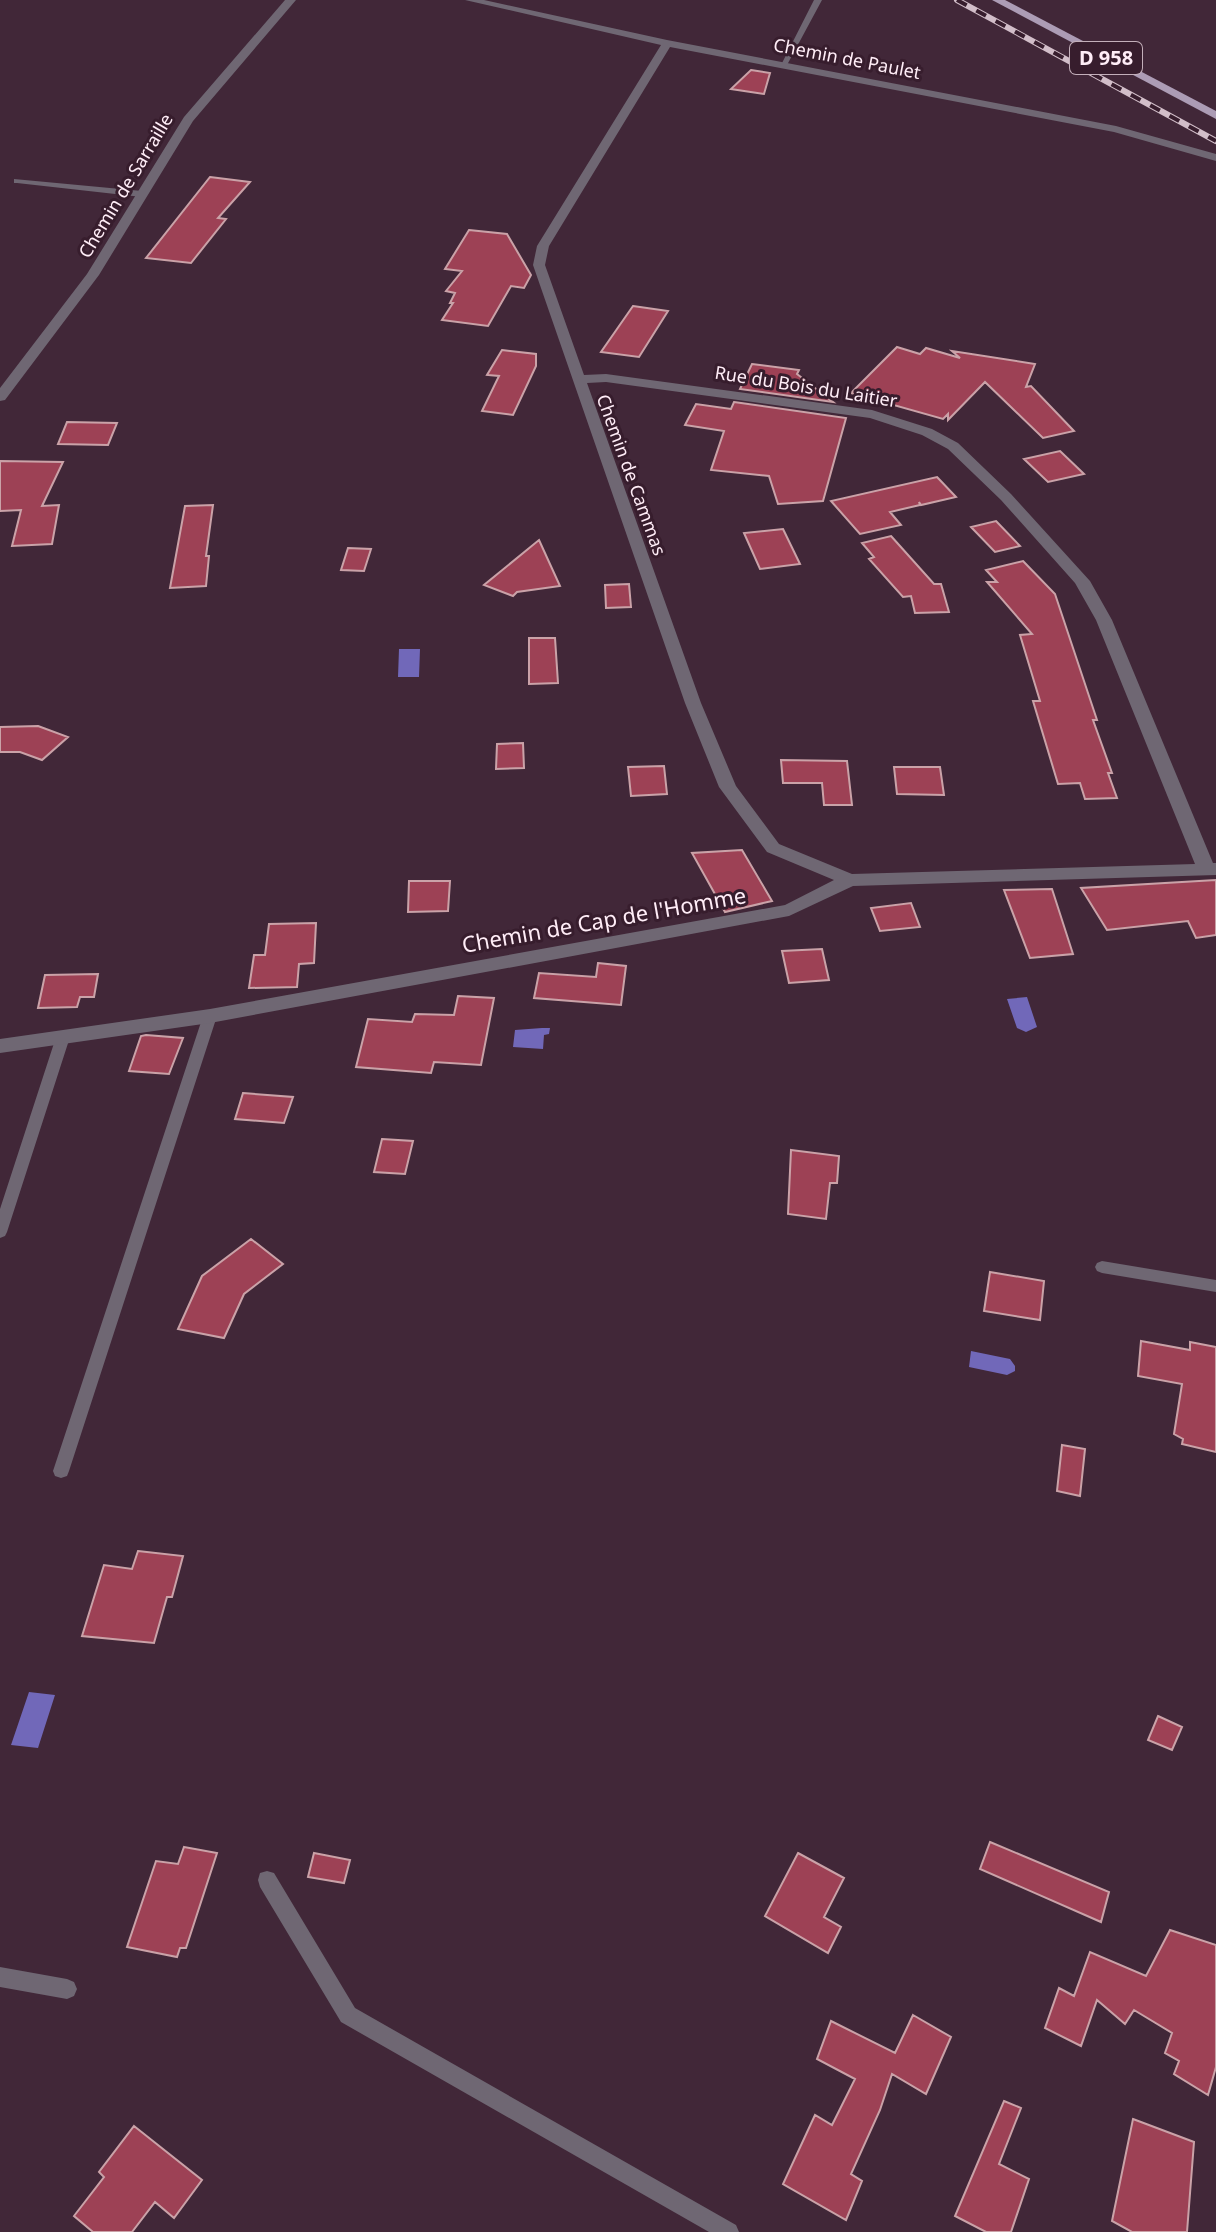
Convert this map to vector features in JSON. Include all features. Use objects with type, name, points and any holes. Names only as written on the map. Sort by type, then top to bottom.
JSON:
[{"type":"main road","name":"D 958","points":[[997,0],[1216,116]]},
{"type":"street","name":"Chemin de Sarraille","points":[[0,397],[93,275],[188,119],[291,0]]},
{"type":"street","name":"Chemin de Paulet","points":[[470,0],[667,43],[1116,129],[1216,158]]},
{"type":"street","name":"Chemin de Cammas","points":[[667,43],[543,246],[539,265],[693,703],[728,787],[773,848],[850,880]]},
{"type":"street","name":"Rue du Bois du Laitier","points":[[578,379],[606,378],[872,414],[927,432],[953,446],[1012,504],[1082,581],[1104,620],[1212,869]]},
{"type":"street","name":"Chemin de Cap de l'Homme","points":[[0,1046],[210,1016],[789,910],[850,880],[1064,876],[1212,869]]},
{"type":"lane","points":[[783,65],[818,0]]},
{"type":"lane","points":[[17,181],[142,194]]},
{"type":"lane","points":[[61,1471],[210,1016]]},
{"type":"lane","points":[[0,1232],[63,1037]]},
{"type":"lane","points":[[1102,1267],[1216,1286]]},
{"type":"lane","points":[[267,1880],[348,2015],[729,2232]]},
{"type":"lane","points":[[0,1977],[67,1989]]},
{"type":"shaded area","points":[[399,649],[420,649],[419,677],[398,677]]},
{"type":"shaded area","points":[[1027,997],[1037,1027],[1026,1032],[1017,1028],[1007,999]]},
{"type":"shaded area","points":[[550,1028],[549,1034],[544,1035],[543,1049],[513,1047],[515,1030]]},
{"type":"shaded area","points":[[971,1351],[1010,1359],[1015,1371],[1007,1375],[969,1367]]},
{"type":"shaded area","points":[[29,1692],[55,1695],[38,1748],[11,1745]]},
{"type":"building","points":[[751,70],[770,73],[764,94],[731,89]]},
{"type":"building","points":[[210,177],[250,182],[218,218],[226,219],[191,263],[146,258]]},
{"type":"building","points":[[469,230],[507,234],[531,275],[524,288],[511,286],[488,326],[442,320],[453,303],[450,303],[455,293],[446,291],[462,271],[445,269]]},
{"type":"building","points":[[633,306],[668,311],[639,357],[601,352]]},
{"type":"building","points":[[897,347],[920,354],[926,348],[960,358],[952,351],[1035,364],[1026,387],[1031,386],[1074,431],[1043,438],[985,382],[948,420],[948,414],[943,419],[851,393]]},
{"type":"building","points":[[502,350],[536,354],[536,366],[513,415],[482,411],[499,376],[487,375]]},
{"type":"building","points":[[752,364],[799,370],[797,374],[833,402],[740,389]]},
{"type":"building","points":[[734,402],[846,418],[823,501],[778,504],[769,476],[711,470],[724,431],[685,425],[696,404],[731,409]]},
{"type":"building","points":[[67,422],[117,423],[108,445],[58,444]]},
{"type":"building","points":[[1060,451],[1084,474],[1048,482],[1024,459]]},
{"type":"building","points":[[0,461],[63,462],[42,506],[59,505],[52,544],[12,546],[21,510],[0,511]]},
{"type":"building","points":[[937,477],[956,497],[921,505],[919,502],[920,505],[890,512],[901,525],[860,534],[831,501]]},
{"type":"building","points":[[213,505],[206,556],[209,556],[206,586],[170,588],[185,506]]},
{"type":"building","points":[[996,521],[1020,546],[995,552],[971,527]]},
{"type":"building","points":[[783,529],[800,564],[760,569],[744,533]]},
{"type":"building","points":[[891,536],[934,584],[941,584],[949,612],[915,613],[911,596],[903,597],[869,559],[874,557],[862,543]]},
{"type":"building","points":[[539,540],[560,586],[517,592],[513,596],[484,585]]},
{"type":"building","points":[[348,548],[371,549],[364,571],[341,570]]},
{"type":"building","points":[[1023,561],[1055,594],[1097,720],[1093,720],[1112,773],[1108,773],[1117,798],[1085,799],[1080,783],[1058,784],[1033,701],[1040,701],[1020,635],[1032,634],[987,582],[997,582],[986,570]]},
{"type":"building","points":[[629,584],[631,607],[606,608],[605,585]]},
{"type":"building","points":[[529,638],[555,638],[558,683],[529,684]]},
{"type":"building","points":[[38,726],[68,737],[42,760],[20,752],[0,752],[0,727]]},
{"type":"building","points":[[523,743],[524,768],[496,769],[497,744]]},
{"type":"building","points":[[781,760],[847,761],[852,805],[824,805],[822,783],[783,783]]},
{"type":"building","points":[[664,766],[667,794],[631,796],[628,767]]},
{"type":"building","points":[[894,767],[940,767],[944,795],[897,794]]},
{"type":"building","points":[[742,850],[772,901],[725,912],[692,853]]},
{"type":"building","points":[[1216,880],[1216,935],[1196,938],[1188,921],[1107,930],[1081,888]]},
{"type":"building","points":[[409,881],[450,881],[448,911],[408,912]]},
{"type":"building","points":[[1052,889],[1073,954],[1030,958],[1004,890]]},
{"type":"building","points":[[911,903],[920,927],[880,931],[871,908]]},
{"type":"building","points":[[316,923],[314,963],[299,964],[297,987],[249,988],[254,955],[265,955],[269,924]]},
{"type":"building","points":[[822,949],[829,980],[789,983],[782,951]]},
{"type":"building","points":[[598,963],[626,966],[621,1005],[534,998],[539,973],[596,977]]},
{"type":"building","points":[[98,974],[94,997],[80,997],[77,1007],[38,1008],[45,975]]},
{"type":"building","points":[[458,996],[494,998],[481,1065],[434,1062],[431,1073],[356,1067],[368,1019],[412,1022],[415,1014],[454,1015]]},
{"type":"building","points":[[141,1036],[183,1038],[169,1074],[129,1071]]},
{"type":"building","points":[[243,1093],[293,1097],[284,1123],[235,1119]]},
{"type":"building","points":[[382,1139],[413,1141],[405,1174],[374,1172]]},
{"type":"building","points":[[791,1150],[839,1156],[837,1183],[830,1183],[826,1219],[788,1214]]},
{"type":"building","points":[[251,1239],[283,1264],[244,1294],[224,1338],[178,1329],[202,1276]]},
{"type":"building","points":[[990,1272],[1044,1281],[1040,1320],[984,1311]]},
{"type":"building","points":[[1141,1341],[1190,1350],[1190,1342],[1216,1347],[1216,1452],[1182,1444],[1183,1439],[1174,1434],[1182,1384],[1138,1376]]},
{"type":"building","points":[[1062,1445],[1085,1449],[1080,1496],[1057,1491]]},
{"type":"building","points":[[138,1551],[183,1556],[172,1597],[167,1597],[154,1643],[82,1636],[104,1565],[132,1569]]},
{"type":"building","points":[[1158,1716],[1182,1727],[1172,1750],[1148,1740]]},
{"type":"building","points":[[990,1842],[1109,1892],[1101,1922],[980,1869]]},
{"type":"building","points":[[184,1847],[217,1853],[186,1948],[180,1948],[177,1957],[127,1947],[156,1861],[178,1864]]},
{"type":"building","points":[[314,1853],[350,1860],[344,1883],[308,1877]]},
{"type":"building","points":[[798,1853],[844,1878],[824,1917],[841,1927],[828,1953],[765,1916]]},
{"type":"building","points":[[1170,1930],[1216,1945],[1216,2067],[1208,2095],[1174,2074],[1179,2061],[1165,2053],[1172,2033],[1134,2010],[1125,2024],[1097,2000],[1081,2046],[1045,2028],[1059,1988],[1074,1996],[1090,1952],[1146,1976]]},
{"type":"building","points":[[913,2015],[951,2037],[926,2094],[892,2074],[880,2110],[851,2174],[862,2181],[846,2220],[783,2184],[815,2115],[832,2125],[855,2079],[817,2059],[831,2021],[895,2053]]},
{"type":"building","points":[[1004,2101],[1021,2108],[999,2164],[1029,2179],[1011,2232],[986,2232],[955,2216]]},
{"type":"building","points":[[1133,2119],[1194,2142],[1187,2232],[1132,2232],[1112,2221]]},
{"type":"building","points":[[134,2126],[202,2180],[174,2218],[155,2202],[132,2232],[93,2232],[74,2216],[104,2177],[99,2172]]},
{"type":"railway","points":[[957,0],[1216,141]]}]
